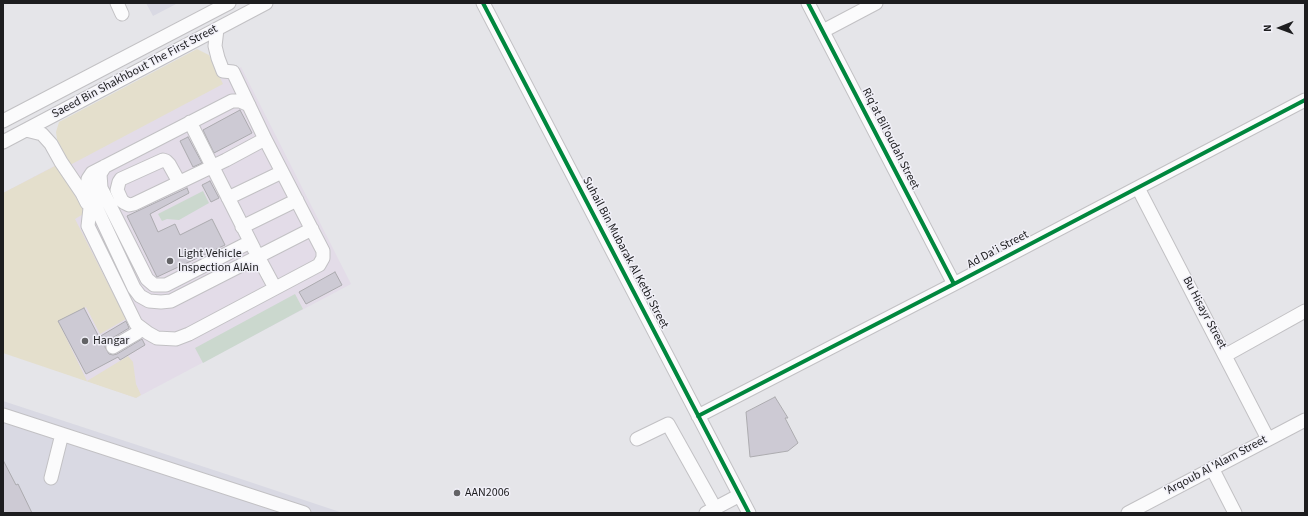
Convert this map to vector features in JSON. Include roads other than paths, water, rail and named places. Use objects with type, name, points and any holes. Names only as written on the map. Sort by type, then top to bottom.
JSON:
[{"type":"street","name":"Saeed Bin Shakhbout The First Street","points":[[3,121],[228,3]]},
{"type":"street","name":"Saeed Bin Shakhbout The First Street","points":[[3,142],[266,3]]},
{"type":"street","name":"Suhail Bin Mubarak Al Ketbi Street","points":[[483,3],[749,513]]},
{"type":"street","name":"Riq'at Bil'oudah Street","points":[[808,3],[954,284]]},
{"type":"street","points":[[823,31],[876,3]]},
{"type":"street","points":[[217,29],[215,46],[218,58],[223,71],[233,72]]},
{"type":"street","points":[[90,208],[88,226],[140,330],[157,338],[176,339],[189,334],[316,259],[318,250],[314,233],[265,139],[233,72]]},
{"type":"street","points":[[82,193],[84,174],[91,168],[229,96],[235,87],[233,72]]},
{"type":"street","name":"Ad Da'i Street","points":[[698,416],[1305,100]]},
{"type":"street","points":[[249,105],[240,101],[232,101],[102,167],[100,174],[101,188],[147,279],[154,285],[166,285],[254,249],[314,233]]},
{"type":"street","points":[[190,122],[213,165],[242,227],[273,285]]},
{"type":"street","points":[[26,130],[36,132],[46,137],[52,144],[61,162],[82,193],[90,208],[142,319],[159,331],[174,332],[186,328],[273,285]]},
{"type":"street","points":[[179,182],[265,139]]},
{"type":"street","points":[[228,198],[282,172]]},
{"type":"street","name":"Bu Hisayr Street","points":[[1138,188],[1226,355],[1268,439]]},
{"type":"street","points":[[242,227],[296,200]]},
{"type":"street","points":[[1226,355],[1305,311]]},
{"type":"street","points":[[113,347],[140,330]]},
{"type":"street","points":[[3,414],[304,513]]},
{"type":"street","name":"'Arqoub Al 'Alam Street","points":[[1128,513],[1305,420]]},
{"type":"street","points":[[637,439],[668,424],[710,510],[740,495]]},
{"type":"street","points":[[51,478],[62,434]]},
{"type":"street","points":[[1212,468],[1235,513]]},
{"type":"place","name":"Light Vehicle Inspection AlAin","points":[[170,261]]},
{"type":"place","name":"Hangar","points":[[85,341]]},
{"type":"place","name":"AAN2006","points":[[457,493]]}]
